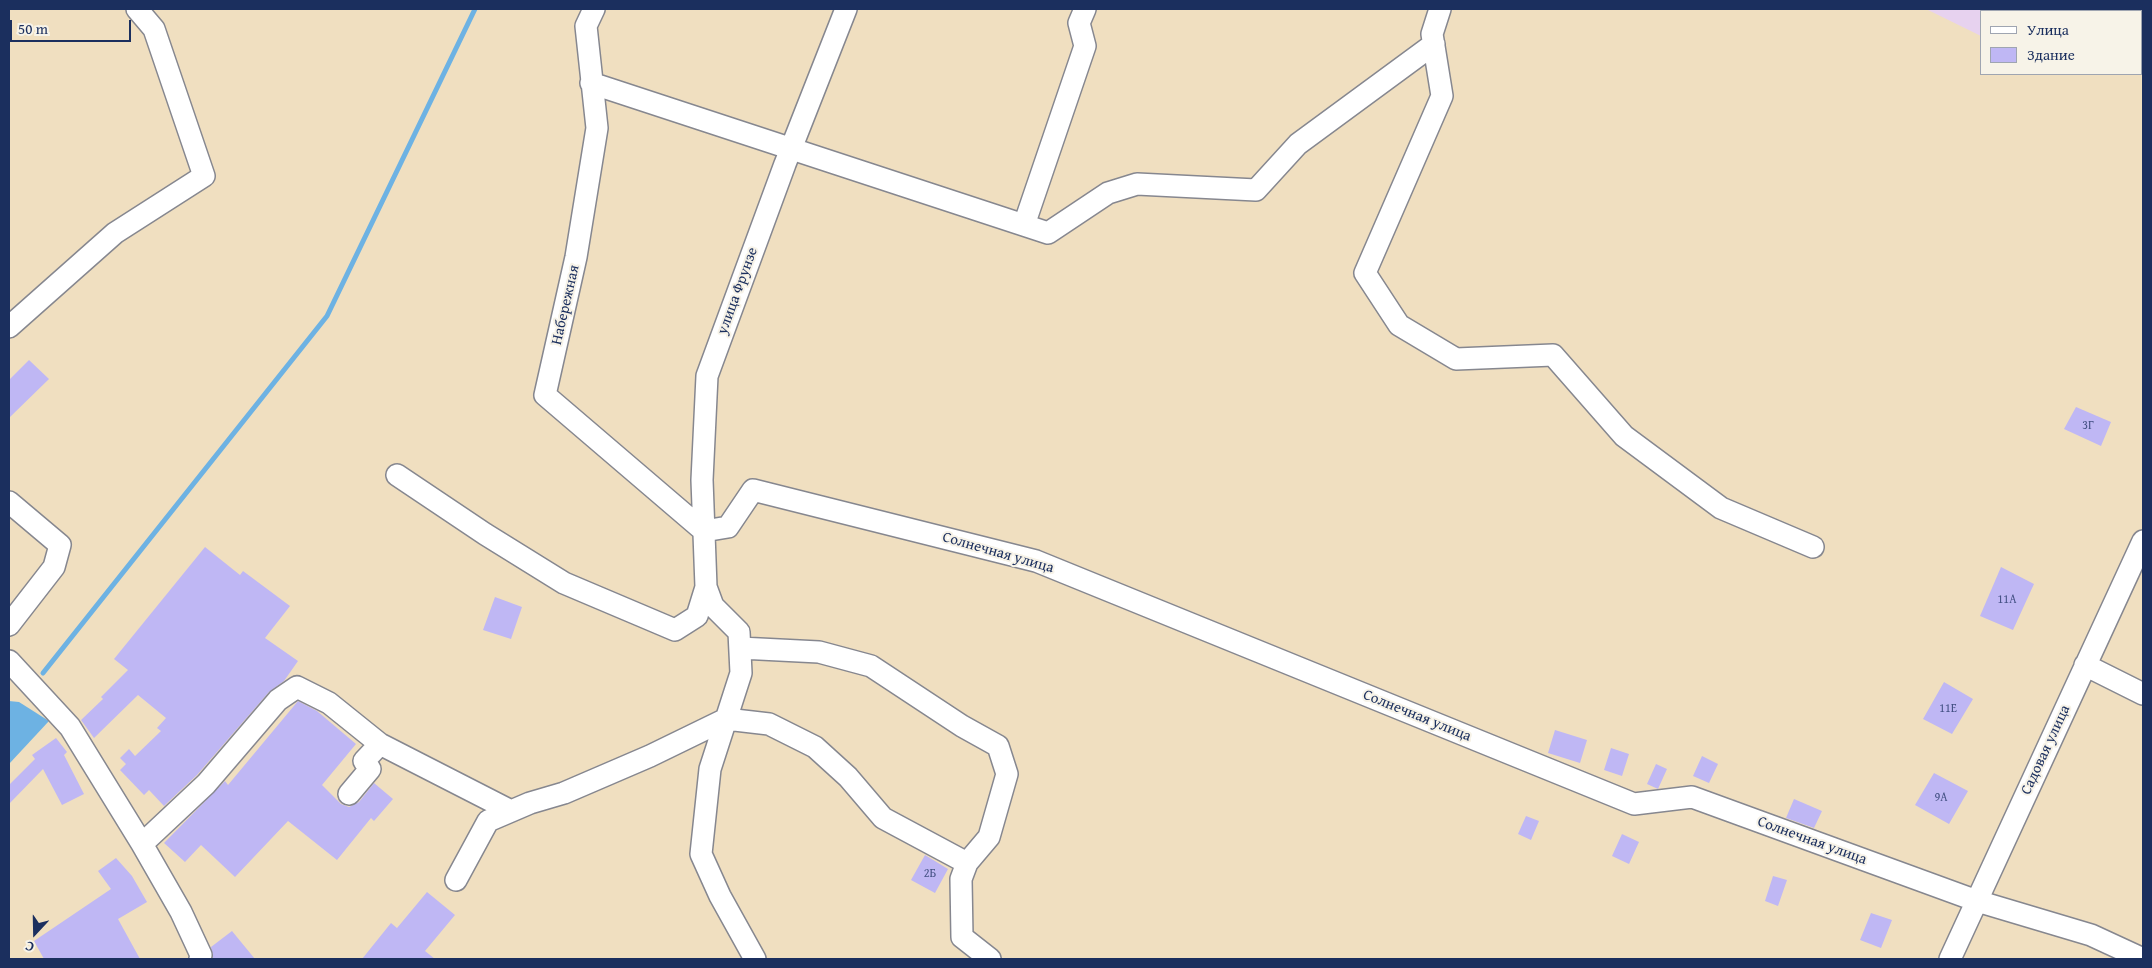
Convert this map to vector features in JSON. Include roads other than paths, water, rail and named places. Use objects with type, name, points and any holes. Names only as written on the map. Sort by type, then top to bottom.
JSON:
[{"type":"street","points":[[9,327],[115,233],[204,176],[154,29],[137,9]]},
{"type":"street","name":"Набережная","points":[[594,9],[586,26],[597,128],[576,258],[545,395],[704,530]]},
{"type":"street","name":"улица Фрунзе","points":[[706,587],[702,480],[707,376],[791,149],[846,9]]},
{"type":"street","points":[[1024,225],[1085,46],[1079,23],[1085,9]]},
{"type":"street","points":[[1440,9],[1432,34],[1442,96],[1365,273],[1399,325],[1456,360],[1552,355],[1624,436],[1721,508],[1812,547]]},
{"type":"street","points":[[591,83],[1048,233],[1108,193],[1137,184],[1256,190],[1298,144],[1434,44]]},
{"type":"street","points":[[397,475],[485,534],[564,583],[674,630],[697,616],[706,587]]},
{"type":"street","name":"Солнечная улица","points":[[704,530],[728,527],[753,490],[1036,561],[1634,804],[1692,797],[1977,901],[2090,935],[2143,959]]},
{"type":"street","points":[[9,502],[60,545],[54,567],[9,625]]},
{"type":"street","name":"Садовая улица","points":[[1950,959],[2143,541]]},
{"type":"street","points":[[706,587],[713,606],[739,632],[740,673],[710,769],[701,854],[720,896],[755,959]]},
{"type":"street","points":[[740,648],[819,652],[871,666],[962,726],[998,746],[1007,774],[989,837],[967,863],[962,879],[962,937],[990,959]]},
{"type":"street","points":[[9,661],[70,727],[142,844],[181,912],[201,955],[200,959]]},
{"type":"street","points":[[2085,665],[2143,694]]},
{"type":"street","points":[[142,844],[206,784],[278,700],[297,687],[329,703],[380,744],[511,811]]},
{"type":"street","points":[[456,880],[488,821],[564,793],[650,756],[726,719],[769,724],[815,747],[848,778],[883,818],[967,863]]},
{"type":"street","points":[[348,794],[370,769],[364,761],[380,744]]},
{"type":"water","points":[[9,701],[19,702],[49,721],[9,764]]},
{"type":"waterway","points":[[43,673],[327,316],[475,9]]}]
